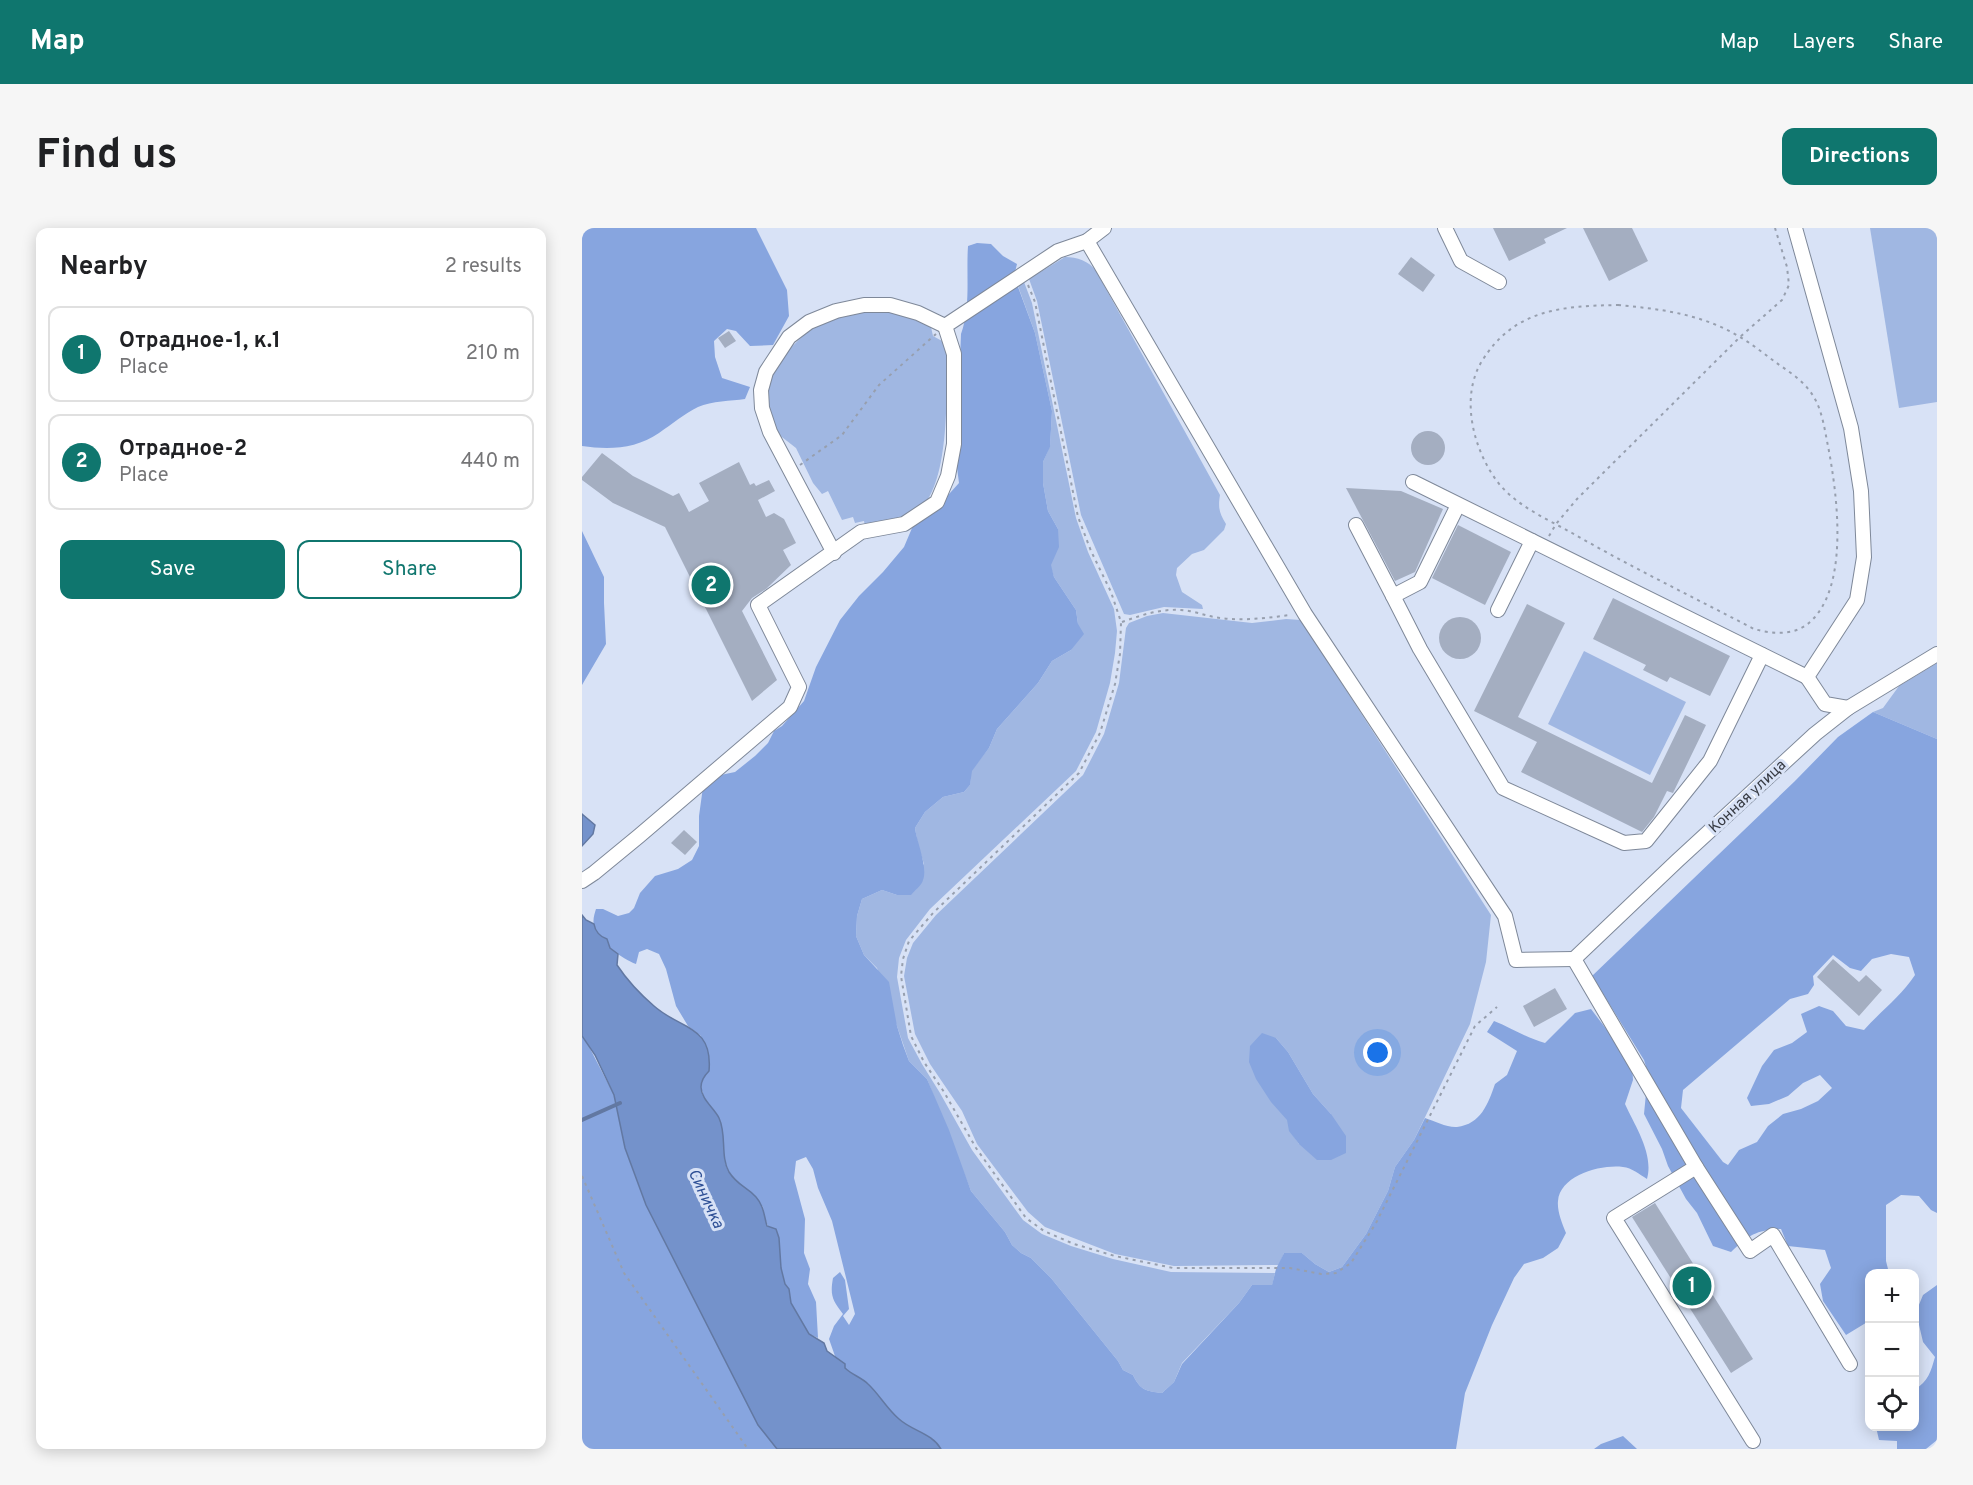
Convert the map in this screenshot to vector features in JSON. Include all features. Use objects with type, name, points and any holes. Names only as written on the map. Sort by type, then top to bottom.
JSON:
[{"type":"street","points":[[945,326],[1058,251],[1087,241],[1104,228]]},
{"type":"street","points":[[1445,228],[1461,261],[1499,282]]},
{"type":"street","points":[[1795,228],[1851,428],[1861,491],[1864,557],[1857,600],[1807,677]]},
{"type":"street","points":[[1087,241],[1305,614],[1504,916],[1516,960],[1574,959],[1696,1167],[1750,1251],[1773,1235],[1850,1364]]},
{"type":"street","points":[[582,881],[639,836],[790,707],[799,687],[758,605],[834,553],[861,532],[904,524],[937,502],[948,476],[954,444],[954,354],[945,326],[918,313],[890,305],[864,305],[836,311],[809,322],[789,337],[766,372],[761,390],[762,408],[770,432],[834,553]]},
{"type":"street","points":[[1413,482],[1807,677],[1825,704],[1848,708]]},
{"type":"street","points":[[1393,596],[1420,582],[1458,505]]},
{"type":"street","points":[[1356,525],[1420,649],[1503,788],[1624,843],[1646,841],[1710,761],[1762,655]]},
{"type":"street","points":[[1498,610],[1538,544]]},
{"type":"street","name":"Конная улица","points":[[1574,959],[1815,734],[1848,708],[1937,654]]},
{"type":"street","points":[[1696,1167],[1614,1218],[1753,1441]]},
{"type":"path","points":[[1538,544],[1577,499],[1740,337],[1782,300],[1789,285],[1787,267],[1776,228]]},
{"type":"path","points":[[1024,274],[1035,302],[1078,517],[1111,592],[1121,622],[1120,654],[1100,732],[1079,773],[933,913],[909,941],[903,959],[900,976],[911,1036],[924,1062],[976,1148],[1026,1218],[1044,1231],[1074,1244],[1115,1256],[1173,1268],[1290,1268],[1321,1274],[1336,1273],[1351,1263],[1376,1223],[1475,1026],[1497,1007]]},
{"type":"path","points":[[1618,305],[1662,309],[1702,320],[1740,337],[1797,378],[1809,390],[1818,405],[1822,418],[1832,465],[1836,508],[1836,549],[1828,594],[1820,611],[1809,624],[1782,633],[1769,633],[1754,629],[1606,553],[1526,507],[1500,485],[1486,462],[1475,436],[1470,411],[1473,384],[1481,362],[1498,339],[1517,323],[1543,312],[1577,306],[1618,305]]},
{"type":"path","points":[[791,472],[842,435],[879,385],[945,326]]},
{"type":"path","points":[[1121,622],[1164,610],[1187,611],[1220,618],[1252,619],[1305,614]]},
{"type":"path","points":[[582,1176],[624,1273],[748,1449]]},
{"type":"shaded area","points":[[582,228],[756,228],[787,290],[789,316],[773,345],[750,346],[736,331],[727,329],[714,341],[715,357],[722,378],[750,387],[745,399],[715,402],[698,407],[659,433],[632,445],[612,448],[582,446]]},
{"type":"shaded area","points":[[1870,228],[1937,228],[1937,402],[1899,408]]},
{"type":"shaded area","points":[[977,243],[991,244],[1003,256],[1017,264],[1014,276],[1035,333],[1052,411],[1050,447],[1043,462],[1043,483],[1048,511],[1058,529],[1059,547],[1051,565],[1054,577],[1076,610],[1078,624],[1084,634],[1071,650],[1052,661],[1038,683],[997,729],[989,748],[972,771],[970,785],[964,792],[943,797],[925,812],[915,828],[924,868],[921,884],[911,895],[897,895],[882,890],[862,899],[857,916],[856,936],[864,955],[889,982],[897,1026],[909,1061],[927,1079],[949,1130],[971,1191],[1005,1232],[1012,1245],[1031,1258],[1051,1278],[1123,1370],[1133,1375],[1144,1389],[1162,1393],[1174,1382],[1182,1364],[1239,1303],[1252,1285],[1272,1285],[1276,1269],[1284,1253],[1302,1253],[1329,1272],[1342,1267],[1366,1234],[1388,1191],[1395,1167],[1414,1140],[1425,1118],[1457,1127],[1472,1122],[1478,1117],[1486,1106],[1495,1084],[1507,1075],[1517,1051],[1487,1032],[1494,1021],[1545,1043],[1575,1013],[1591,1009],[1632,1063],[1633,1080],[1625,1104],[1646,1150],[1647,1179],[1626,1168],[1604,1167],[1583,1173],[1566,1184],[1558,1201],[1558,1209],[1566,1233],[1558,1248],[1543,1258],[1524,1264],[1514,1278],[1492,1325],[1465,1393],[1456,1449],[941,1449],[932,1439],[899,1419],[868,1384],[844,1368],[845,1364],[836,1359],[829,1339],[834,1326],[843,1314],[834,1301],[832,1293],[833,1278],[840,1272],[845,1280],[849,1309],[843,1316],[849,1325],[855,1314],[832,1221],[818,1188],[813,1169],[806,1157],[796,1161],[794,1178],[805,1219],[804,1253],[810,1269],[808,1284],[816,1302],[818,1338],[809,1334],[791,1303],[780,1256],[764,1216],[763,1207],[747,1190],[738,1185],[728,1170],[724,1158],[720,1120],[704,1098],[701,1087],[703,1078],[701,1036],[688,1026],[676,1006],[666,969],[659,954],[647,949],[639,952],[636,964],[612,950],[595,929],[593,921],[596,909],[603,909],[618,916],[629,913],[634,908],[640,893],[655,876],[678,869],[692,860],[699,846],[699,816],[703,787],[711,777],[735,772],[755,756],[768,743],[774,731],[782,726],[804,701],[816,667],[840,620],[904,547],[915,521],[940,504],[959,483],[956,460],[961,334],[967,302],[968,246]]},
{"type":"shaded area","points":[[1065,257],[1082,260],[1096,271],[1220,495],[1220,510],[1226,524],[1224,530],[1204,550],[1192,554],[1177,568],[1176,575],[1182,592],[1202,605],[1203,609],[1164,607],[1130,615],[1124,614],[1081,515],[1037,301],[1029,279]]},
{"type":"shaded area","points":[[1024,282],[1032,303],[1076,518],[1088,552],[1114,609],[1117,631],[1110,683],[1096,732],[1076,771],[930,909],[906,940],[899,958],[897,977],[908,1038],[972,1150],[1023,1220],[1042,1234],[1071,1246],[1113,1259],[1171,1272],[1275,1273],[1272,1286],[1252,1285],[1239,1303],[1182,1363],[1174,1382],[1162,1393],[1144,1389],[1133,1375],[1123,1370],[1051,1278],[1031,1258],[1012,1245],[1005,1232],[971,1191],[927,1079],[909,1061],[877,968],[864,955],[856,936],[857,916],[862,899],[882,890],[897,895],[924,864],[915,828],[925,812],[943,797],[964,792],[970,785],[971,771],[989,748],[997,729],[1038,683],[1052,661],[1071,650],[1078,624],[1076,610],[1054,577],[1050,565],[1058,547],[1058,529],[1048,511],[1043,483],[1043,462],[1050,446],[1052,411],[1035,333],[1018,286]]},
{"type":"shaded area","points":[[863,310],[898,314],[923,322],[931,327],[933,336],[942,341],[947,349],[946,412],[941,461],[927,501],[909,516],[865,526],[864,521],[855,523],[853,517],[842,520],[828,491],[822,494],[813,483],[796,448],[778,434],[775,435],[766,399],[767,387],[772,374],[780,361],[801,338],[835,316]]},
{"type":"shaded area","points":[[582,531],[604,577],[606,644],[582,685]]},
{"type":"shaded area","points":[[1163,613],[1252,623],[1286,619],[1301,620],[1491,915],[1486,962],[1470,1024],[1414,1140],[1395,1167],[1388,1191],[1366,1234],[1342,1267],[1329,1272],[1302,1253],[1284,1253],[1279,1265],[1174,1266],[1115,1254],[1045,1227],[1028,1212],[977,1144],[962,1111],[930,1064],[915,1034],[904,976],[907,958],[913,943],[936,915],[1083,775],[1104,734],[1119,683],[1126,628],[1129,623]],"holes":[[[1276,1038],[1288,1052],[1313,1094],[1331,1114],[1299,1144],[1290,1131]]]},
{"type":"shaded area","points":[[1584,651],[1686,702],[1650,775],[1548,724]]},
{"type":"shaded area","points":[[1937,663],[1937,739],[1873,712],[1883,708],[1899,686]]},
{"type":"shaded area","points":[[1873,712],[1937,739],[1937,1213],[1931,1210],[1919,1196],[1901,1195],[1886,1205],[1888,1269],[1865,1269],[1865,1323],[1846,1335],[1823,1301],[1820,1284],[1831,1268],[1825,1250],[1788,1246],[1781,1229],[1753,1235],[1731,1252],[1713,1246],[1697,1213],[1686,1199],[1668,1166],[1644,1114],[1648,1073],[1644,1060],[1592,976],[1838,737]],"holes":[[[1891,954],[1909,957],[1915,975],[1864,1030],[1846,1026],[1833,1011],[1819,1006],[1801,1014],[1807,1032],[1792,1043],[1774,1050],[1762,1066],[1747,1098],[1751,1106],[1769,1104],[1788,1096],[1803,1083],[1820,1075],[1832,1088],[1818,1101],[1783,1114],[1768,1126],[1757,1142],[1739,1150],[1728,1165],[1723,1162],[1681,1108],[1683,1090],[1790,999],[1808,994],[1814,985],[1813,976],[1833,955],[1850,968],[1861,971],[1872,959]]]},
{"type":"shaded area","points":[[582,1033],[614,1095],[625,1148],[646,1205],[758,1425],[777,1449],[582,1449]]},
{"type":"shaded area","points":[[1262,1033],[1276,1038],[1288,1052],[1313,1094],[1346,1136],[1346,1153],[1331,1160],[1317,1160],[1299,1144],[1289,1131],[1287,1120],[1271,1102],[1256,1079],[1249,1062],[1250,1046]]},
{"type":"shaded area","points":[[1937,1285],[1937,1440],[1926,1449],[1897,1449],[1897,1441],[1879,1440],[1877,1431],[1919,1431],[1919,1386],[1926,1379],[1935,1357],[1923,1342],[1919,1325],[1919,1305],[1923,1295]]},
{"type":"shaded area","points":[[1623,1436],[1637,1449],[1594,1449],[1601,1444]]},
{"type":"water","points":[[582,814],[595,825],[593,834],[582,846]]},
{"type":"water","name":"Синичка","points":[[582,915],[594,924],[600,935],[607,939],[610,948],[618,954],[617,965],[639,992],[664,1014],[693,1030],[706,1045],[709,1071],[702,1080],[702,1091],[719,1118],[723,1131],[726,1166],[736,1180],[759,1200],[767,1226],[776,1229],[785,1284],[789,1289],[791,1303],[809,1334],[824,1343],[827,1351],[845,1364],[845,1368],[868,1384],[899,1419],[932,1439],[941,1449],[777,1449],[758,1425],[646,1205],[625,1148],[614,1095],[595,1055],[582,1036]]},
{"type":"building","points":[[1493,228],[1567,228],[1544,239],[1546,243],[1509,261]]},
{"type":"building","points":[[1583,228],[1632,228],[1648,261],[1609,281]]},
{"type":"building","points":[[1411,257],[1435,275],[1423,292],[1398,274]]},
{"type":"building","points":[[729,331],[736,341],[725,348],[718,338]]},
{"type":"building","points":[[1428,431],[1440,436],[1445,448],[1440,460],[1428,465],[1416,460],[1411,448],[1416,436]]},
{"type":"building","points":[[602,453],[633,476],[673,496],[679,493],[689,512],[709,501],[699,483],[739,462],[750,485],[754,483],[756,486],[769,480],[775,491],[758,500],[766,517],[774,513],[784,519],[796,543],[783,550],[791,565],[766,589],[752,598],[742,611],[777,680],[752,701],[665,527],[613,503],[582,480]]},
{"type":"building","points":[[1346,488],[1401,491],[1443,509],[1415,572],[1395,581]]},
{"type":"building","points":[[1458,525],[1511,552],[1485,605],[1432,578]]},
{"type":"building","points":[[1613,598],[1730,656],[1710,696],[1670,677],[1667,682],[1643,670],[1646,665],[1593,639]]},
{"type":"building","points":[[1527,604],[1565,623],[1518,717],[1652,783],[1685,715],[1706,725],[1673,793],[1667,791],[1654,817],[1642,832],[1521,772],[1537,742],[1474,711]]},
{"type":"building","points":[[1460,617],[1468,618],[1475,623],[1480,630],[1480,646],[1475,653],[1468,658],[1460,659],[1452,658],[1445,653],[1440,646],[1439,638],[1440,630],[1445,623],[1452,618]]},
{"type":"building","points":[[684,830],[697,842],[685,855],[671,843]]},
{"type":"building","points":[[1833,959],[1859,982],[1866,975],[1882,990],[1859,1016],[1817,977]]},
{"type":"building","points":[[1555,988],[1567,1009],[1534,1027],[1523,1006]]},
{"type":"building","points":[[1655,1203],[1753,1359],[1731,1373],[1632,1217]]},
{"type":"waterway","points":[[582,1120],[620,1103]]},
{"type":"place","name":"Отрадное-2","points":[[711,585]]},
{"type":"place","name":"Отрадное-1, к.1","points":[[1692,1286]]}]
